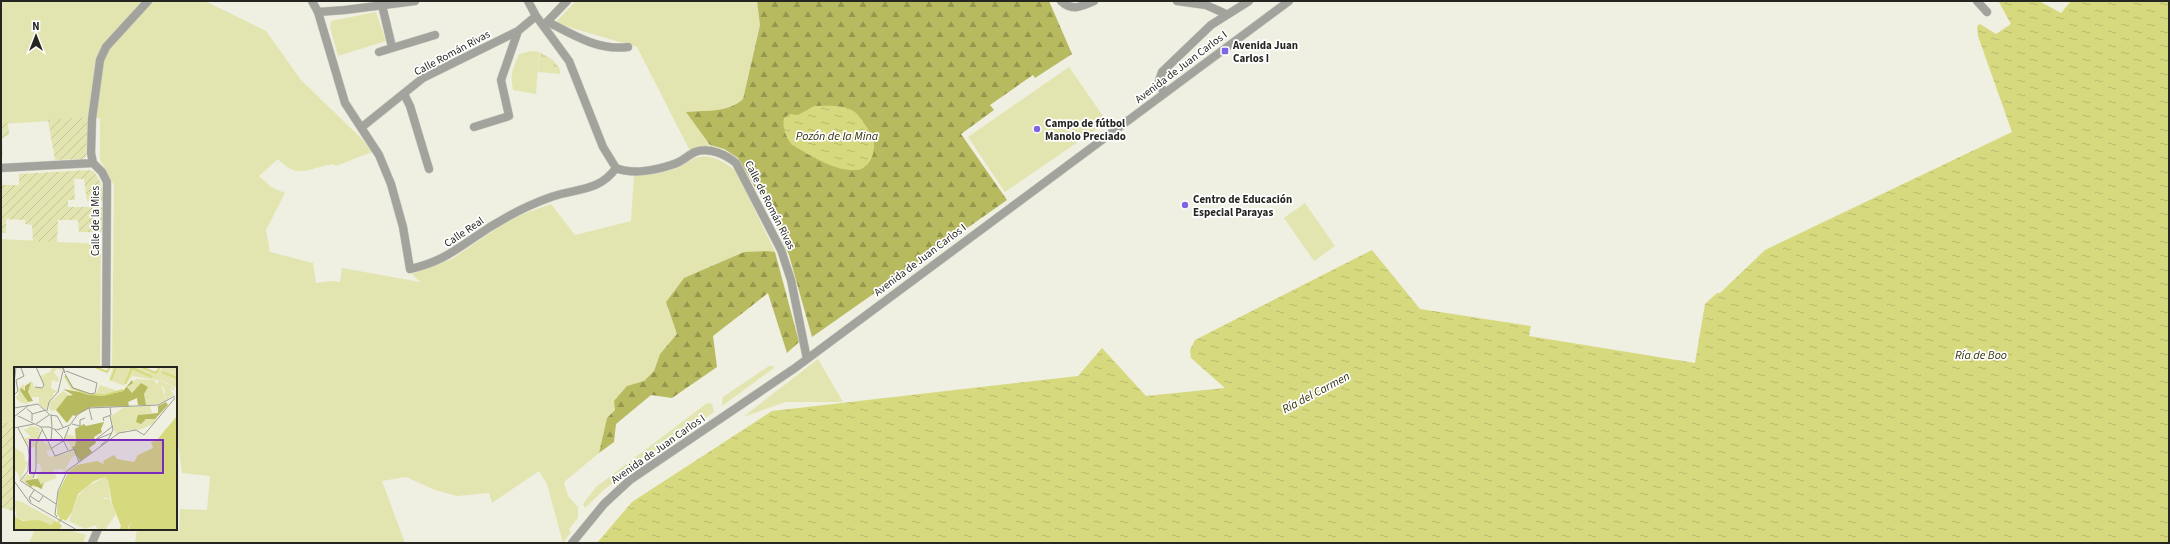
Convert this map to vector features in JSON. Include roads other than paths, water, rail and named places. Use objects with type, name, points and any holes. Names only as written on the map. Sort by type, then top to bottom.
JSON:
[{"type":"street","points":[[1,168],[93,163],[90,153],[92,119],[100,60],[106,47],[148,1]]},
{"type":"street","name":"Calle Real","points":[[312,1],[318,12],[345,103],[379,155],[391,184],[403,227],[410,269],[427,266],[451,255],[472,238],[516,212],[551,196],[600,184],[616,168]]},
{"type":"street","points":[[345,10],[346,1]]},
{"type":"street","points":[[318,12],[345,10],[380,3],[415,1]]},
{"type":"street","points":[[528,1],[536,16],[546,24],[600,46],[619,48],[628,47]]},
{"type":"street","points":[[546,24],[567,1]]},
{"type":"street","points":[[1060,1],[1066,6],[1075,8],[1094,1]]},
{"type":"street","points":[[1177,1],[1206,6],[1226,14]]},
{"type":"street","points":[[1164,94],[1159,81],[1162,72],[1210,25],[1249,1]]},
{"type":"street","name":"Avenida de Juan Carlos I","points":[[572,543],[604,504],[630,480],[807,359],[1289,1]]},
{"type":"street","points":[[1977,1],[1987,12]]},
{"type":"street","points":[[380,3],[392,48]]},
{"type":"street","name":"Calle Román Rivas","points":[[362,127],[423,78],[518,31],[536,16]]},
{"type":"street","points":[[546,24],[569,61],[603,147],[616,168]]},
{"type":"street","points":[[474,127],[509,116],[501,80],[518,31]]},
{"type":"street","points":[[379,52],[435,35]]},
{"type":"street","points":[[404,94],[410,106],[429,169]]},
{"type":"street","name":"Calle de Román Rivas","points":[[616,168],[632,172],[674,164],[695,152],[704,150],[727,156],[736,162],[782,250],[807,359]]},
{"type":"street","name":"Calle de la Mies","points":[[93,163],[102,172],[107,182],[106,367]]},
{"type":"street","points":[[92,543],[98,530]]},
{"type":"water","name":"Ría de Boo","points":[[2039,1],[2061,13],[2071,1],[2169,1],[2169,543],[597,543],[632,502],[772,411],[1078,376],[1102,348],[1146,396],[1225,388],[1191,358],[1190,350],[1195,340],[1372,250],[1420,309],[1531,326],[1529,336],[1695,363],[1705,304],[1717,293],[1720,293],[1765,250],[2012,132],[1978,36],[1977,26],[1980,24],[1996,34],[2011,24],[1999,2]]},
{"type":"water","name":"Pozón de la Mina","points":[[814,106],[842,107],[856,113],[866,125],[874,143],[873,153],[869,163],[866,166],[862,169],[849,170],[832,166],[792,145],[785,132],[784,118],[790,114],[798,115]]},
{"type":"place","name":"Avenida Juan Carlos I","points":[[1225,51]]},
{"type":"place","name":"Campo de fútbol Manolo Preciado","points":[[1037,129]]},
{"type":"place","name":"Centro de Educación Especial Parayas","points":[[1185,205]]},
{"type":"water label","name":"Ría del Carmen","points":[[1316,393]]}]
